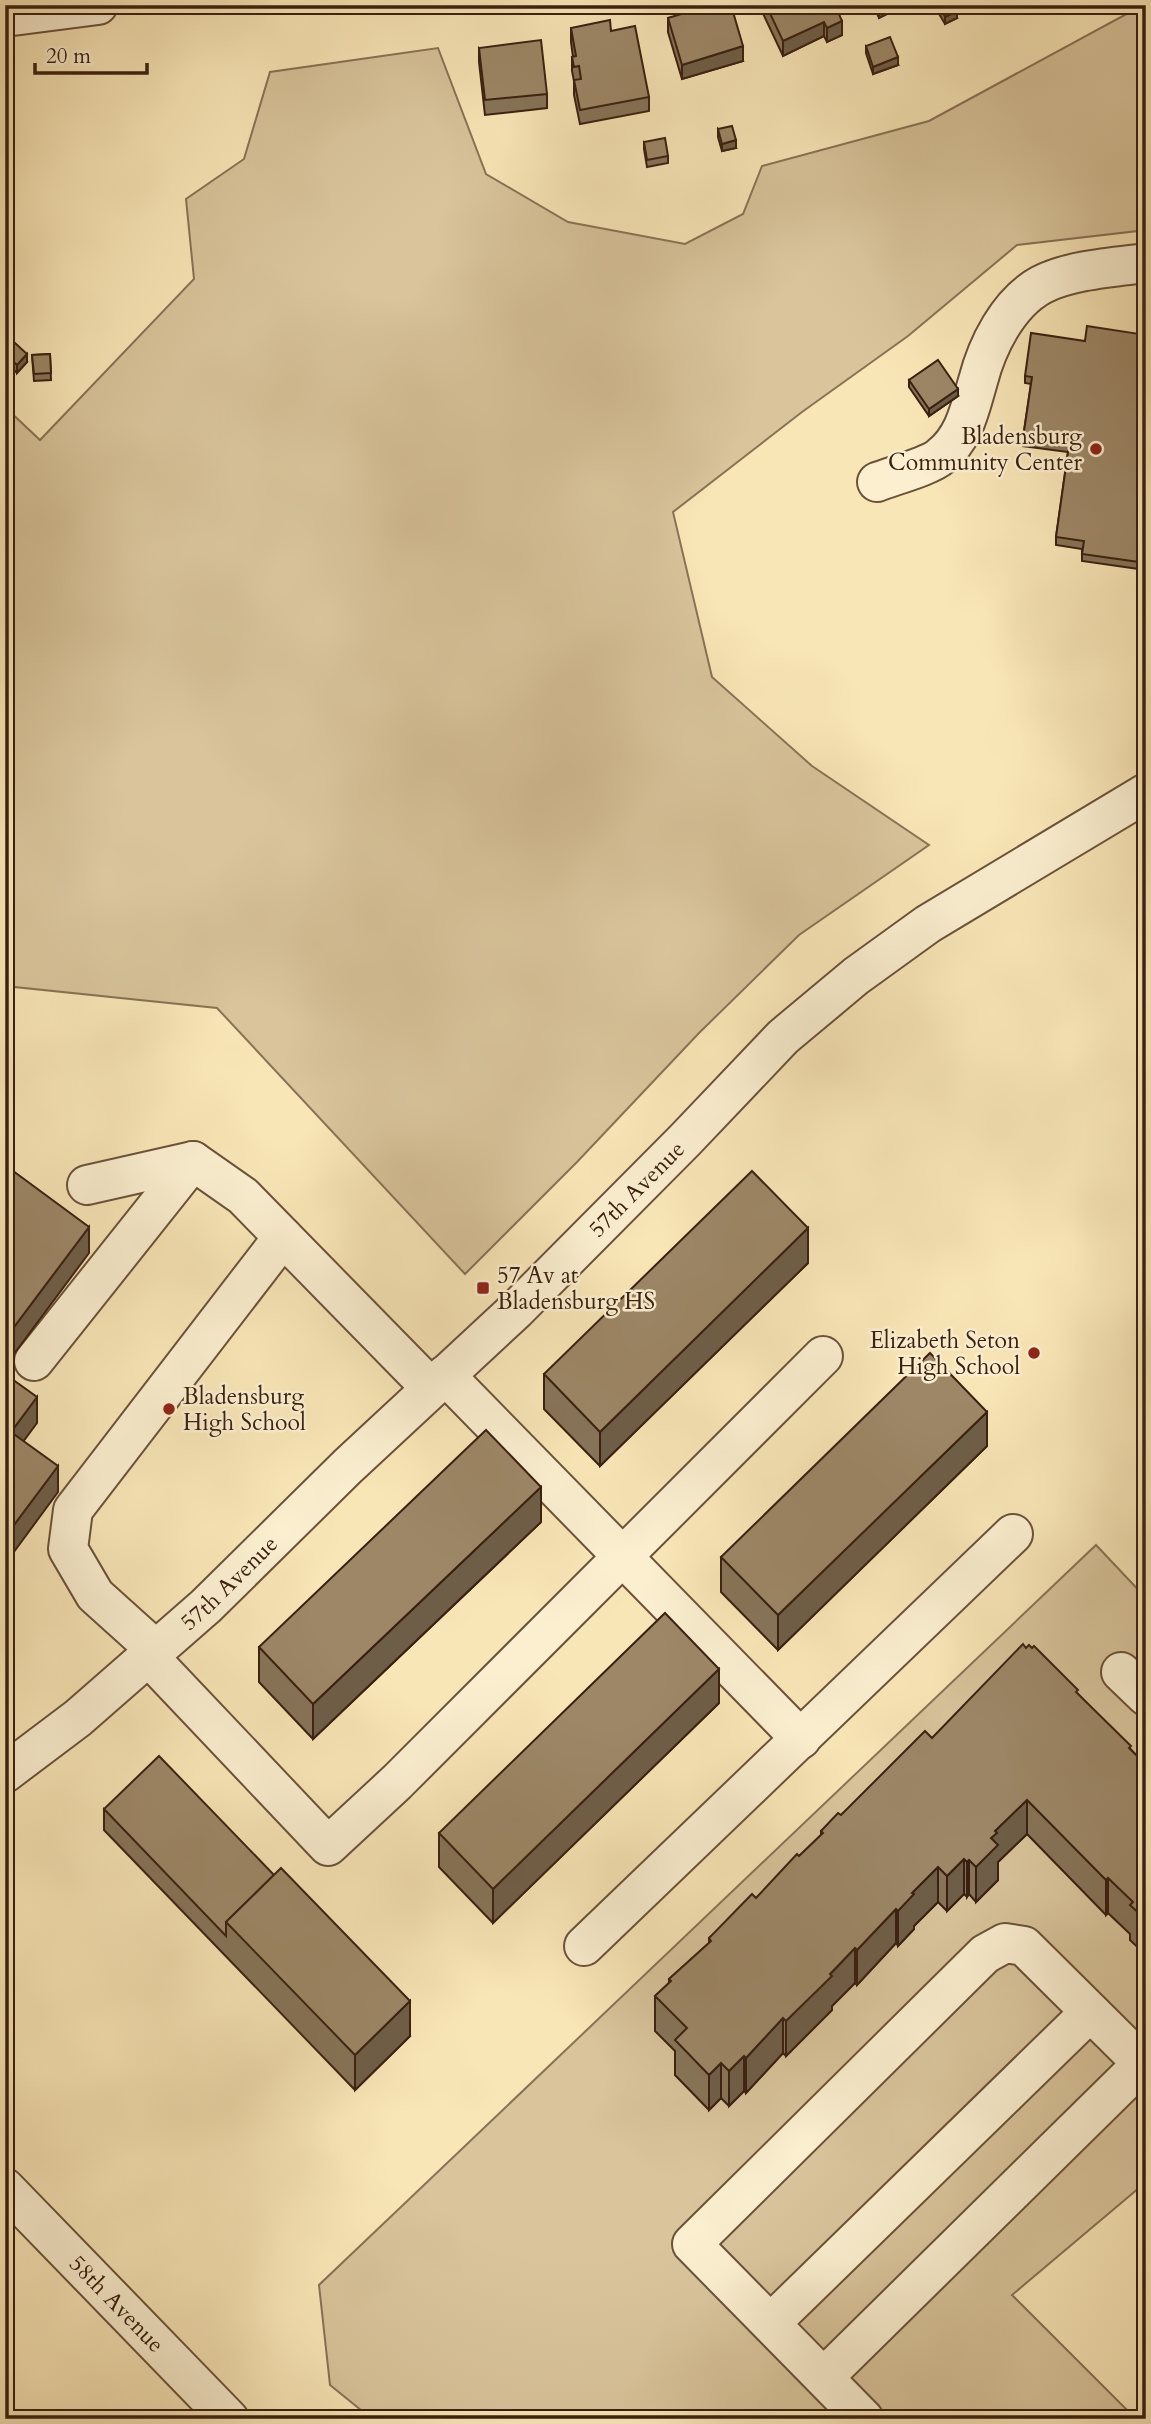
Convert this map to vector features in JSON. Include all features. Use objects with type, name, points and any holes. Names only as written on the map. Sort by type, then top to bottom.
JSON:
[{"type":"street","points":[[5,17],[98,5]]},
{"type":"street","points":[[877,482],[940,457],[960,434],[968,418],[978,379],[998,331],[1024,298],[1040,285],[1057,278],[1146,263]]},
{"type":"street","name":"57th Avenue","points":[[5,1773],[78,1718],[206,1605],[573,1253],[783,1037],[856,976],[928,924],[1146,793]]},
{"type":"street","points":[[34,1361],[193,1161]]},
{"type":"street","points":[[87,1185],[193,1161],[243,1196],[283,1237],[623,1555],[801,1739]]},
{"type":"street","points":[[283,1237],[73,1510],[68,1549],[95,1595],[152,1653],[328,1846],[407,1772],[823,1356]]},
{"type":"street","points":[[584,1946],[1013,1534]]},
{"type":"street","points":[[824,2377],[1144,2061],[1024,1946],[1005,1943],[985,1954],[692,2244],[864,2419]]},
{"type":"street","points":[[771,2323],[1090,2012]]},
{"type":"street","name":"58th Avenue","points":[[5,2188],[229,2419]]},
{"type":"shaded area","points":[[1146,5],[1146,230],[1017,245],[908,336],[802,412],[673,512],[712,677],[812,766],[929,845],[799,935],[699,1033],[577,1162],[465,1274],[217,1008],[5,986],[5,407],[40,440],[194,279],[186,199],[244,159],[270,72],[438,48],[486,174],[568,222],[685,244],[743,214],[762,166],[929,121]]},
{"type":"shaded area","points":[[1096,1545],[1146,1598],[1146,2182],[1012,2295],[1136,2419],[372,2419],[330,2385],[319,2285]]},
{"type":"building","points":[[731,5],[743,46],[682,65],[668,18]]},
{"type":"building","points":[[766,5],[835,5],[842,21],[827,28],[824,22],[783,41]]},
{"type":"building","points":[[939,5],[954,5],[957,11],[945,17]]},
{"type":"building","points":[[610,20],[611,31],[635,26],[649,97],[580,110],[574,80],[581,79],[579,66],[574,67],[572,57],[576,56],[571,28]]},
{"type":"building","points":[[890,37],[898,57],[873,67],[866,46]]},
{"type":"building","points":[[541,40],[547,94],[485,100],[479,48]]},
{"type":"building","points":[[732,126],[736,140],[722,144],[718,129]]},
{"type":"building","points":[[665,138],[668,156],[647,160],[644,142]]},
{"type":"building","name":"Bladensburg Community Center","points":[[1087,326],[1146,335],[1146,563],[1082,554],[1084,541],[1056,537],[1069,445],[1023,438],[1032,377],[1025,376],[1031,333],[1085,341]]},
{"type":"building","points":[[15,343],[27,354],[17,365],[5,354]]},
{"type":"building","points":[[50,354],[51,373],[34,374],[32,355]]},
{"type":"building","points":[[938,360],[958,389],[929,409],[909,380]]},
{"type":"building","points":[[5,1165],[89,1227],[5,1339]]},
{"type":"building","points":[[752,1171],[808,1228],[600,1432],[544,1374]]},
{"type":"building","points":[[930,1353],[987,1412],[778,1615],[721,1557]]},
{"type":"building","points":[[5,1374],[37,1397],[11,1432],[58,1466],[5,1537]]},
{"type":"building","points":[[486,1430],[541,1487],[313,1704],[259,1647]]},
{"type":"building","points":[[665,1613],[719,1669],[493,1889],[439,1833]]},
{"type":"building","points":[[1023,1644],[1026,1648],[1029,1645],[1032,1648],[1034,1646],[1131,1746],[1129,1748],[1140,1759],[1142,1756],[1146,1760],[1146,1920],[1130,1905],[1133,1902],[1108,1878],[1106,1880],[1027,1800],[995,1831],[997,1833],[991,1838],[998,1845],[976,1867],[964,1859],[947,1876],[938,1867],[898,1911],[896,1909],[857,1950],[855,1948],[830,1974],[832,1976],[786,2021],[783,2018],[746,2058],[744,2056],[729,2071],[721,2063],[709,2075],[675,2040],[687,2028],[655,1996],[671,1981],[669,1979],[711,1941],[709,1938],[752,1894],[756,1898],[797,1854],[799,1856],[823,1833],[821,1831],[838,1813],[841,1815],[925,1731],[932,1738]]},
{"type":"building","points":[[159,1756],[274,1875],[226,1922],[226,1936],[104,1809]]},
{"type":"building","points":[[281,1868],[410,2001],[355,2055],[226,1922]]},
{"type":"place","name":"Bladensburg Community Center","points":[[1096,449]]},
{"type":"place","name":"57 Av at Bladensburg HS","points":[[483,1288]]},
{"type":"place","name":"Elizabeth Seton High School","points":[[1034,1353]]},
{"type":"place","name":"Bladensburg High School","points":[[169,1409]]}]
